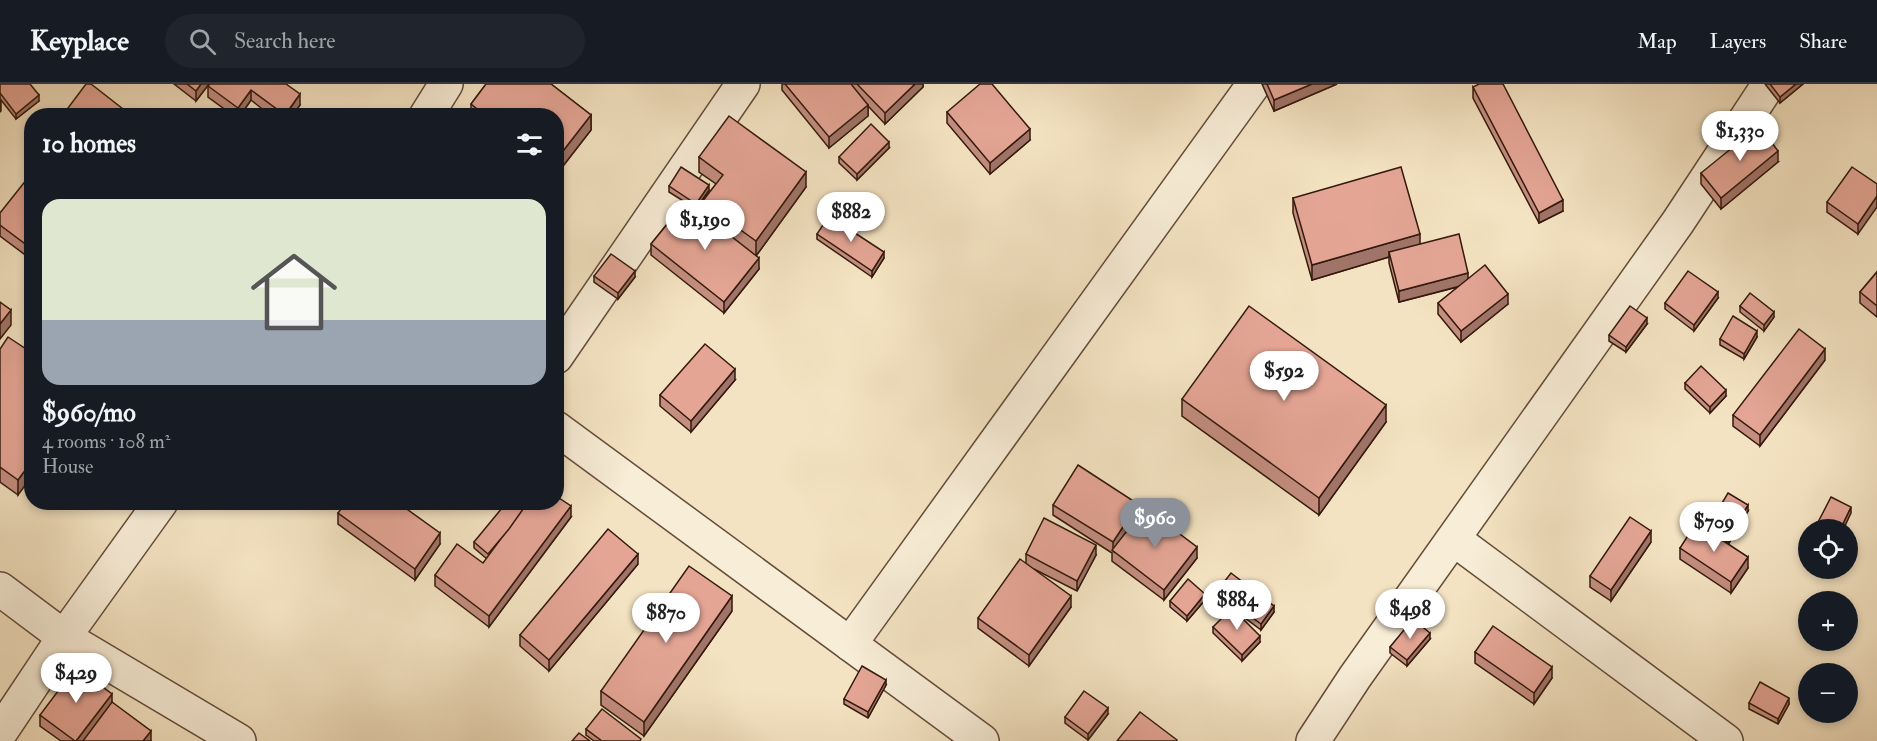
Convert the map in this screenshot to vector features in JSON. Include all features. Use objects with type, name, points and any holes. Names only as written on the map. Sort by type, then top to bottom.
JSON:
[{"type":"street","points":[[431,108],[446,84]]},
{"type":"street","points":[[564,345],[744,84]]},
{"type":"street","points":[[850,644],[1254,84]]},
{"type":"street","points":[[1313,741],[1355,676],[1455,540],[1678,222],[1769,84]]},
{"type":"street","points":[[564,434],[982,741]]},
{"type":"street","points":[[0,733],[64,637],[155,510]]},
{"type":"street","points":[[1455,540],[1726,741]]},
{"type":"street","points":[[0,589],[64,637],[239,741]]},
{"type":"building","points":[[0,84],[30,84],[39,95],[16,114],[0,93]]},
{"type":"building","points":[[86,84],[91,84],[122,108],[68,108]]},
{"type":"building","points":[[187,84],[201,84],[196,91]]},
{"type":"building","points":[[210,84],[286,84],[300,94],[290,108],[275,108],[251,90],[238,108],[208,86]]},
{"type":"building","points":[[486,84],[551,84],[591,115],[564,150],[564,108],[476,108],[471,104]]},
{"type":"building","points":[[785,84],[851,84],[868,105],[829,137]]},
{"type":"building","points":[[857,84],[915,84],[885,113]]},
{"type":"building","points":[[980,84],[992,84],[1030,129],[990,163],[947,112]]},
{"type":"building","points":[[1267,84],[1312,84],[1274,100]]},
{"type":"building","points":[[1479,84],[1503,84],[1563,200],[1539,213],[1473,87]]},
{"type":"building","points":[[1770,84],[1796,84],[1780,97]]},
{"type":"building","points":[[729,116],[806,172],[756,241],[702,202],[723,175],[699,157]]},
{"type":"building","points":[[871,124],[889,142],[857,174],[839,157]]},
{"type":"building","points":[[1759,126],[1778,151],[1721,198],[1701,173]]},
{"type":"building","points":[[681,167],[709,185],[696,204],[669,186]]},
{"type":"building","points":[[1401,167],[1420,234],[1312,265],[1293,198]]},
{"type":"building","points":[[1852,167],[1877,184],[1877,196],[1858,224],[1827,202]]},
{"type":"building","points":[[24,183],[24,243],[0,225],[0,213]]},
{"type":"building","points":[[686,201],[759,258],[724,302],[651,244]]},
{"type":"building","points":[[829,216],[884,252],[872,271],[817,234]]},
{"type":"building","points":[[1459,234],[1468,273],[1399,291],[1389,252]]},
{"type":"building","points":[[611,254],[635,271],[618,293],[594,276]]},
{"type":"building","points":[[1485,265],[1508,294],[1461,331],[1438,303]]},
{"type":"building","points":[[1688,271],[1718,292],[1694,325],[1665,303]]},
{"type":"building","points":[[1877,272],[1877,306],[1860,292]]},
{"type":"building","points":[[1750,293],[1774,312],[1764,325],[1740,306]]},
{"type":"building","points":[[0,302],[11,310],[0,324]]},
{"type":"building","points":[[1249,306],[1386,405],[1319,498],[1182,399]]},
{"type":"building","points":[[1630,306],[1647,318],[1626,347],[1609,335]]},
{"type":"building","points":[[1733,316],[1757,331],[1744,354],[1720,339]]},
{"type":"building","points":[[1799,329],[1825,349],[1760,435],[1733,415]]},
{"type":"building","points":[[8,337],[24,348],[24,472],[18,480],[0,467],[0,349]]},
{"type":"building","points":[[705,344],[735,369],[691,421],[660,395]]},
{"type":"building","points":[[1701,366],[1726,390],[1710,407],[1685,383]]},
{"type":"building","points":[[1078,465],[1138,504],[1113,542],[1053,505]]},
{"type":"building","points":[[1728,493],[1748,505],[1729,537],[1709,525]]},
{"type":"building","points":[[1831,497],[1851,507],[1845,519],[1820,519]]},
{"type":"building","points":[[564,501],[571,506],[489,616],[435,575],[457,544],[483,563],[522,510],[564,510]]},
{"type":"building","points":[[1145,508],[1197,547],[1164,590],[1112,550]]},
{"type":"building","points":[[340,510],[408,510],[440,533],[415,569],[338,513]]},
{"type":"building","points":[[500,510],[522,510],[488,554],[474,542]]},
{"type":"building","points":[[1630,517],[1651,531],[1611,590],[1590,576]]},
{"type":"building","points":[[1044,518],[1096,545],[1077,581],[1026,554]]},
{"type":"building","points":[[1696,523],[1748,557],[1731,582],[1680,548]]},
{"type":"building","points":[[608,529],[638,554],[549,660],[520,635]]},
{"type":"building","points":[[1020,559],[1071,596],[1029,655],[978,618]]},
{"type":"building","points":[[689,566],[732,596],[644,722],[601,691]]},
{"type":"building","points":[[1231,573],[1274,606],[1261,624],[1217,591]]},
{"type":"building","points":[[1188,579],[1205,594],[1187,616],[1170,601]]},
{"type":"building","points":[[1232,608],[1260,636],[1242,655],[1213,627]]},
{"type":"building","points":[[1413,619],[1430,633],[1407,660],[1390,647]]},
{"type":"building","points":[[1493,626],[1552,667],[1534,693],[1475,652]]},
{"type":"building","points":[[862,666],[886,680],[868,712],[844,699]]},
{"type":"building","points":[[76,667],[112,694],[75,741],[40,715]]},
{"type":"building","points":[[1760,682],[1789,698],[1778,719],[1749,703]]},
{"type":"building","points":[[1084,691],[1108,708],[1088,734],[1065,717]]},
{"type":"building","points":[[112,702],[151,731],[143,741],[83,741]]},
{"type":"building","points":[[602,709],[641,739],[640,741],[602,741],[586,729]]},
{"type":"building","points":[[1140,712],[1177,740],[1117,741]]},
{"type":"building","points":[[579,733],[590,741],[572,741]]}]
